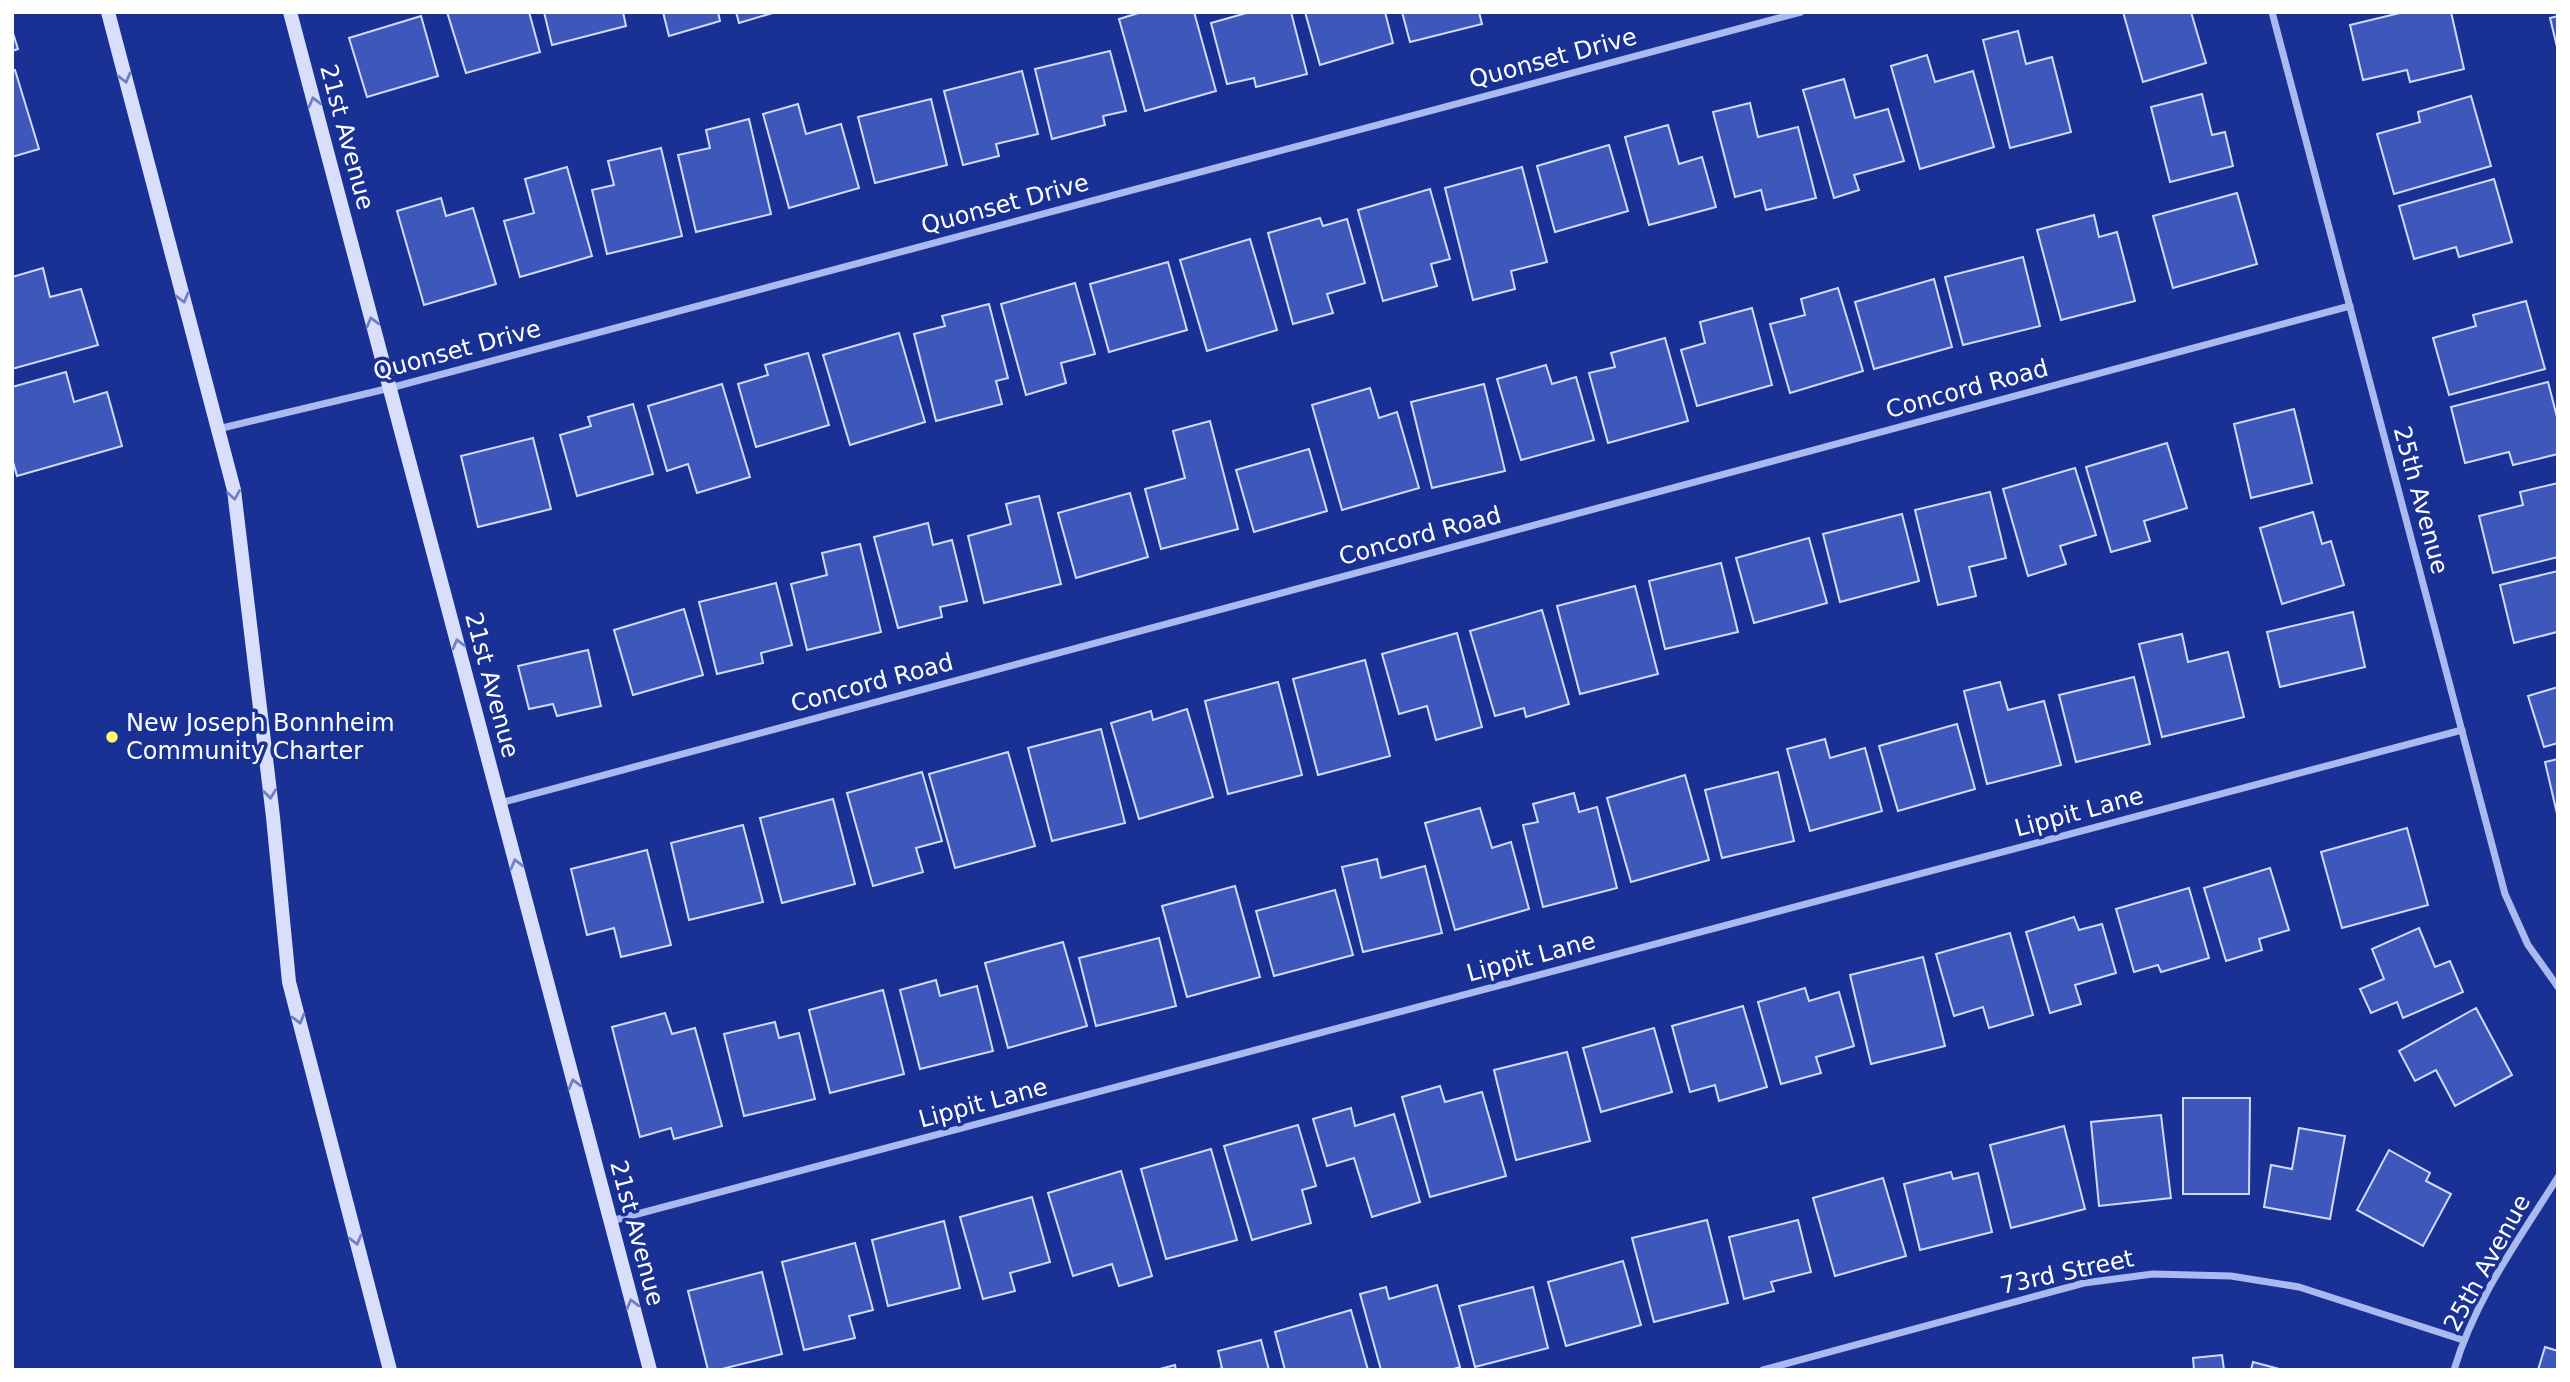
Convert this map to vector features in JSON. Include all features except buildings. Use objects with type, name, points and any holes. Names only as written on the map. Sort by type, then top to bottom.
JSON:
[{"type":"street","points":[[108,12],[234,490],[273,817],[289,982],[390,1370]]},
{"type":"street","name":"21st Avenue","points":[[290,12],[650,1370]]},
{"type":"street","name":"Quonset Drive","points":[[218,429],[390,388],[1801,12]]},
{"type":"street","name":"25th Avenue","points":[[2272,12],[2505,894],[2528,945],[2558,987]]},
{"type":"street","name":"Concord Road","points":[[500,803],[2350,306]]},
{"type":"street","name":"Lippit Lane","points":[[610,1222],[2462,730]]},
{"type":"street","name":"25th Avenue","points":[[2454,1370],[2463,1340],[2487,1291],[2558,1177]]},
{"type":"street","name":"73rd Street","points":[[1763,1370],[2084,1283],[2153,1274],[2231,1276],[2299,1287],[2463,1340]]},
{"type":"place","name":"New Joseph Bonnheim Community Charter","points":[[112,737]]}]
